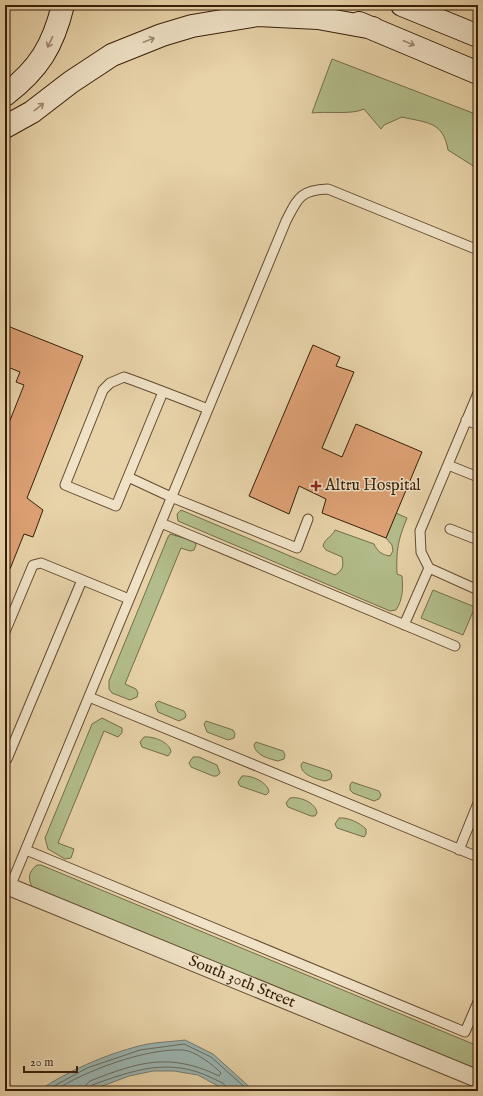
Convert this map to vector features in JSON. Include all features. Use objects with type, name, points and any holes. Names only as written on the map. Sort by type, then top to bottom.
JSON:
[{"type":"main road","points":[[5,95],[20,83],[41,61],[58,26],[63,5]]},
{"type":"main road","points":[[318,5],[478,73]]},
{"type":"main road","points":[[402,5],[478,36]]},
{"type":"main road","points":[[5,127],[32,112],[71,82],[112,55],[162,35],[192,26],[258,15],[318,18],[373,28]]},
{"type":"street","name":"South 30th Street","points":[[8,886],[478,1080]]},
{"type":"lane","points":[[8,886],[26,850],[286,221],[297,201],[311,190],[328,189],[346,195],[478,250]]},
{"type":"lane","points":[[163,392],[116,506],[65,485],[103,390],[110,382],[124,377],[208,409]]},
{"type":"lane","points":[[478,393],[420,531],[421,552],[429,568],[478,590]]},
{"type":"lane","points":[[466,420],[478,425]]},
{"type":"lane","points":[[448,465],[478,477]]},
{"type":"lane","points":[[128,477],[171,497],[297,548],[308,519]]},
{"type":"lane","points":[[161,523],[455,646]]},
{"type":"lane","points":[[450,529],[478,540]]},
{"type":"lane","points":[[5,632],[33,565],[41,563],[129,599]]},
{"type":"lane","points":[[404,625],[429,568]]},
{"type":"lane","points":[[6,759],[82,580]]},
{"type":"lane","points":[[89,697],[478,857]]},
{"type":"lane","points":[[459,850],[478,803]]},
{"type":"lane","points":[[26,850],[465,1032],[478,1002]]},
{"type":"green space","points":[[332,59],[478,115],[478,169],[448,150],[442,133],[438,128],[426,122],[402,117],[384,125],[381,129],[364,109],[353,112],[312,113]]},
{"type":"green space","points":[[181,510],[335,575],[342,568],[342,557],[326,550],[323,546],[325,541],[335,530],[374,544],[380,552],[390,556],[393,551],[392,545],[386,538],[396,513],[407,518],[397,552],[397,574],[402,576],[402,594],[398,606],[396,610],[390,611],[178,521],[177,514]]},
{"type":"green space","points":[[170,534],[194,541],[196,545],[194,550],[190,551],[181,548],[125,684],[136,689],[138,693],[137,697],[130,700],[112,693],[109,689],[109,681]]},
{"type":"green space","points":[[433,590],[475,607],[463,635],[421,618]]},
{"type":"green space","points":[[158,701],[184,711],[186,715],[185,718],[179,721],[158,712],[155,704]]},
{"type":"green space","points":[[102,718],[122,728],[122,733],[118,737],[104,731],[58,843],[74,849],[71,858],[65,859],[48,849],[45,838],[92,724]]},
{"type":"green space","points":[[206,721],[233,730],[235,734],[234,738],[228,740],[207,732],[204,724]]},
{"type":"green space","points":[[144,737],[160,740],[168,745],[171,752],[168,756],[142,747],[140,742]]},
{"type":"green space","points":[[256,742],[283,751],[285,755],[284,759],[278,761],[263,756],[255,748],[254,745]]},
{"type":"green space","points":[[193,757],[199,757],[217,765],[220,773],[217,776],[213,776],[191,767],[189,763]]},
{"type":"green space","points":[[303,762],[330,771],[332,775],[331,779],[325,781],[306,774],[301,765]]},
{"type":"green space","points":[[242,776],[250,777],[262,782],[266,785],[269,792],[266,795],[240,786],[238,782]]},
{"type":"green space","points":[[352,782],[379,791],[381,795],[379,799],[374,801],[353,793],[350,790],[350,785]]},
{"type":"green space","points":[[290,798],[303,799],[311,803],[316,809],[317,813],[315,816],[311,816],[288,807],[286,803]]},
{"type":"green space","points":[[339,818],[350,819],[366,829],[366,834],[364,837],[337,828],[335,824]]},
{"type":"green space","points":[[37,865],[41,865],[478,1046],[478,1070],[231,971],[32,887],[30,873]]},
{"type":"water","points":[[185,1040],[213,1054],[254,1091],[227,1091],[198,1075],[174,1071],[153,1071],[129,1076],[89,1091],[38,1091],[74,1070],[113,1054],[145,1045]]},
{"type":"building","points":[[5,325],[83,356],[27,498],[43,510],[33,537],[24,534],[10,569],[5,567],[5,433],[24,385],[16,382],[20,372],[5,366]]},
{"type":"building","points":[[313,345],[340,357],[336,366],[354,372],[322,448],[342,457],[356,424],[422,452],[386,538],[322,513],[326,499],[299,486],[289,514],[249,496]]},
{"type":"place","name":"Altru Hospital","points":[[316,486]]}]
